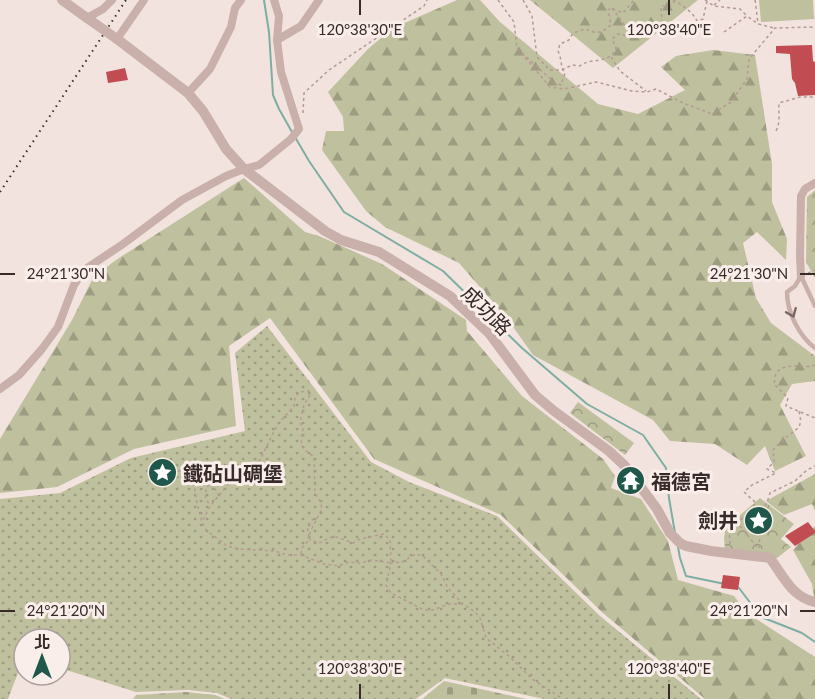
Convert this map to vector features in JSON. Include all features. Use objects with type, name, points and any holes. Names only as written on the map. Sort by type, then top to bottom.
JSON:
[{"type":"street","points":[[62,0],[87,18],[103,9],[112,0]]},
{"type":"street","points":[[117,39],[144,0]]},
{"type":"street","points":[[188,93],[210,69],[231,27],[235,8],[241,0]]},
{"type":"street","points":[[0,388],[19,375],[58,327],[74,285],[84,270],[182,200],[226,176],[244,168],[259,165],[296,133],[281,72],[277,40],[279,16],[274,0]]},
{"type":"street","points":[[277,40],[301,26],[319,0]]},
{"type":"street","name":"成功路","points":[[87,18],[188,93],[203,111],[226,149],[244,168],[325,231],[341,240],[379,252],[450,296],[489,333],[535,395],[626,466],[676,539],[686,546],[711,552],[770,558]]},
{"type":"street","points":[[801,276],[801,196],[805,189],[815,183]]},
{"type":"street","points":[[758,548],[770,558],[786,582],[800,597],[814,604]]},
{"type":"lane","points":[[801,276],[815,306]]},
{"type":"lane","points":[[801,276],[795,286],[787,292],[789,310],[802,335],[815,348]]},
{"type":"path","points":[[296,133],[303,120],[304,93],[328,70],[424,6],[427,0]]},
{"type":"path","points":[[498,0],[514,22],[517,48],[550,87],[564,89],[596,82],[632,92],[647,92],[656,89],[712,114],[731,102],[747,79],[749,59],[775,28]]},
{"type":"path","points":[[523,0],[532,16],[537,57],[549,70],[562,70],[572,65],[580,66],[583,63],[600,61],[611,56],[615,53],[616,48],[612,39],[618,34],[634,38],[653,36],[663,28],[662,6],[669,7],[674,1],[690,12],[697,21],[703,19],[706,1],[714,6],[740,9],[758,24],[775,28],[815,27]]},
{"type":"path","points":[[611,8],[623,13],[634,0]]},
{"type":"path","points":[[714,6],[720,0]]},
{"type":"path","points":[[755,0],[758,24]]},
{"type":"path","points":[[517,48],[555,83],[561,85],[565,74],[558,51],[560,44],[569,40],[573,33],[585,29],[602,33],[611,25],[608,10],[611,8]]},
{"type":"path","points":[[611,8],[634,38]]},
{"type":"path","points":[[724,32],[747,16]]},
{"type":"path","points":[[611,56],[620,70],[647,92]]},
{"type":"path","points":[[776,132],[780,123],[779,103],[800,97],[815,97]]},
{"type":"path","points":[[815,365],[783,368],[776,374],[774,384],[788,398],[786,406],[815,418]]},
{"type":"path","points":[[202,522],[210,506],[236,476],[246,475],[260,460],[277,425],[294,405],[299,392],[309,392],[310,395],[304,405],[300,422],[303,429],[302,445],[314,457],[315,493],[322,509],[310,532],[310,540]]},
{"type":"path","points":[[732,554],[729,529],[738,524],[756,503],[744,492],[752,485],[776,473],[767,469],[774,462],[773,450],[799,428],[801,422],[799,411]]},
{"type":"path","points":[[758,548],[760,534],[753,521],[766,505],[770,493],[795,481],[815,466]]},
{"type":"path","points":[[171,473],[183,470],[189,472],[209,484],[219,495]]},
{"type":"path","points":[[189,472],[202,522],[206,530],[226,546],[301,555],[324,564],[339,566],[348,562],[360,563],[372,560],[402,562],[416,554],[424,557],[441,574],[448,588],[480,618],[486,638],[532,679],[563,699]]},
{"type":"path","points":[[209,484],[205,497],[210,506]]},
{"type":"path","points":[[729,512],[758,548]]},
{"type":"path","points":[[310,540],[307,531],[308,524],[318,517]]},
{"type":"path","points":[[310,540],[319,543],[334,536],[353,543],[384,534],[390,540],[391,563],[386,585],[391,593],[424,610],[433,610],[449,604],[463,604]]},
{"type":"path","points":[[301,555],[302,548],[310,540]]},
{"type":"green space","points":[[457,0],[480,0],[500,22],[598,104],[638,114],[685,90],[661,67],[676,56],[713,50],[755,55],[772,164],[772,202],[787,239],[786,260],[757,232],[743,243],[756,298],[771,323],[815,356],[815,381],[792,384],[780,405],[806,456],[775,471],[765,446],[747,465],[715,444],[670,441],[653,420],[533,355],[506,317],[459,263],[385,227],[366,211],[322,150],[326,131],[344,131],[343,117],[328,92],[368,49],[393,28]]},
{"type":"green space","points":[[530,0],[698,0],[613,68]]},
{"type":"green space","points":[[759,0],[813,0],[814,19],[761,22]]},
{"type":"green space","points":[[244,178],[305,232],[382,264],[466,320],[467,331],[522,396],[603,459],[615,476],[611,488],[641,499],[668,541],[678,580],[734,596],[747,613],[815,657],[815,699],[705,699],[603,613],[501,515],[374,459],[270,318],[229,346],[236,426],[134,449],[57,487],[0,493],[0,439],[72,320],[94,276]]},
{"type":"green space","points":[[815,190],[815,278],[806,262],[807,197]]},
{"type":"green space","points":[[267,326],[371,462],[409,482],[497,516],[600,616],[701,699],[544,699],[445,678],[416,699],[231,699],[217,693],[188,690],[136,692],[72,672],[72,627],[12,627],[13,687],[8,699],[0,699],[0,499],[60,493],[131,458],[245,431],[235,353]]},
{"type":"green space","points":[[578,402],[634,443],[625,455],[570,413]]},
{"type":"green space","points":[[815,474],[815,511],[812,504],[784,515],[766,501]]},
{"type":"green space","name":"劍井","points":[[760,498],[794,524],[781,539],[791,547],[777,558],[725,550],[726,527]]},
{"type":"green space","points":[[815,526],[815,602],[812,584],[793,550]]},
{"type":"green space","points":[[444,681],[526,699],[422,699]]},
{"type":"green space","points":[[186,692],[215,695],[225,699],[133,699],[136,695]]},
{"type":"building","points":[[812,45],[815,62],[815,95],[798,96],[792,79],[790,54],[776,53],[776,46]]},
{"type":"building","points":[[125,68],[128,80],[108,83],[106,72]]},
{"type":"building","points":[[808,522],[815,533],[795,546],[785,536]]},
{"type":"building","points":[[723,575],[740,577],[738,590],[721,588]]},
{"type":"waterway","points":[[264,0],[269,32],[273,95],[292,132]]},
{"type":"waterway","points":[[295,137],[344,212],[443,271],[522,348],[587,404],[643,435],[666,468],[675,533]]},
{"type":"waterway","points":[[678,547],[686,576],[725,584]]},
{"type":"waterway","points":[[736,587],[764,618],[802,633],[815,642]]},
{"type":"railway","points":[[0,192],[126,0]]},
{"type":"place","name":"鐵砧山碉堡","points":[[162,473]]},
{"type":"place","name":"福德宮","points":[[630,481]]},
{"type":"place","name":"劍井","points":[[759,520]]}]
